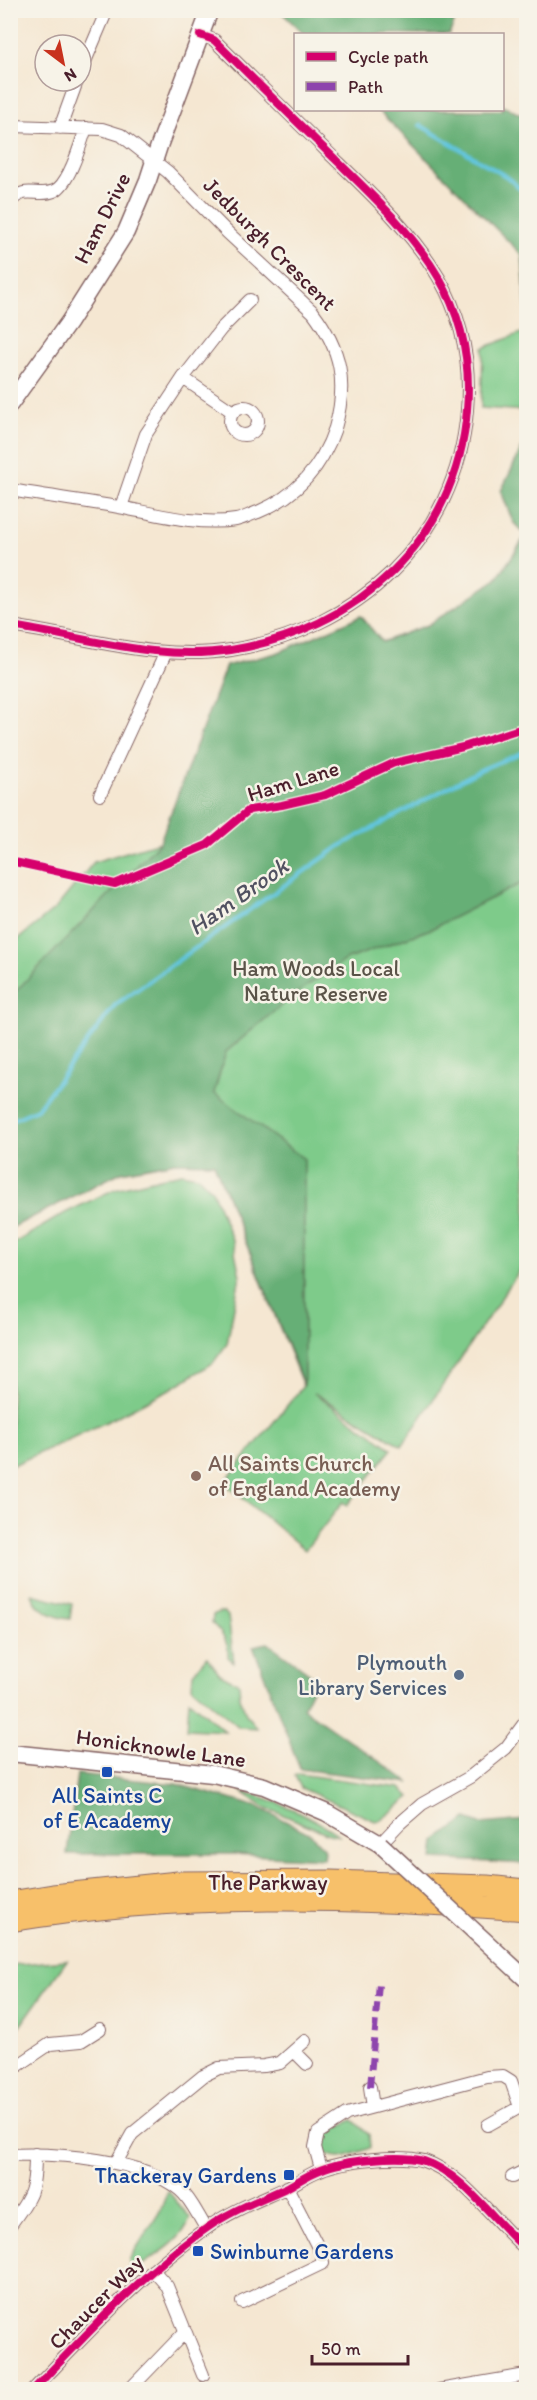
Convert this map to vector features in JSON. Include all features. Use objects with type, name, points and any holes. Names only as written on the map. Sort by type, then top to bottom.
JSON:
[{"type":"highway","name":"The Parkway","points":[[10,1902],[53,1895],[178,1882],[331,1881],[487,1886],[526,1890]]},
{"type":"highway","name":"The Parkway","points":[[10,1921],[130,1907],[273,1900],[387,1902],[526,1910]]},
{"type":"street","points":[[93,42],[107,10]]},
{"type":"street","name":"Ham Drive","points":[[200,10],[200,35]]},
{"type":"street","name":"Ham Drive","points":[[10,404],[69,322],[126,231],[154,163],[210,10]]},
{"type":"street","points":[[10,626],[166,652],[229,650],[269,642],[309,628],[366,596],[399,566],[428,530],[448,494],[458,463],[466,424],[470,380],[464,344],[453,309],[440,280],[407,232],[214,40],[200,35]]},
{"type":"street","points":[[60,128],[73,93]]},
{"type":"street","name":"Jedburgh Crescent","points":[[10,129],[13,126],[86,128],[102,129],[121,135],[168,172],[226,232],[313,312],[323,325],[340,362],[342,379],[341,403],[329,445],[309,477],[279,501],[237,520],[197,520],[10,490]]},
{"type":"street","points":[[10,202],[22,192],[53,192],[59,188],[75,162],[86,128]]},
{"type":"street","points":[[121,507],[146,434],[183,378],[221,329],[249,300]]},
{"type":"street","points":[[183,378],[233,412]]},
{"type":"street","points":[[100,795],[166,652]]},
{"type":"street","points":[[380,1844],[423,1804],[470,1777],[506,1748],[526,1721]]},
{"type":"street","name":"Honicknowle Lane","points":[[10,1753],[213,1774],[264,1786],[327,1813],[380,1844],[526,1979]]},
{"type":"street","points":[[10,2071],[50,2044],[81,2041],[100,2029]]},
{"type":"street","points":[[116,2163],[132,2134],[203,2076],[219,2068],[280,2063],[305,2041]]},
{"type":"street","points":[[294,2051],[307,2064]]},
{"type":"street","points":[[321,2169],[315,2147],[318,2133],[347,2114],[487,2077],[504,2076],[511,2081],[520,2107],[488,2126]]},
{"type":"street","points":[[370,2087],[374,2107]]},
{"type":"street","points":[[10,2225],[24,2207],[35,2185],[35,2154]]},
{"type":"street","points":[[10,2155],[35,2154],[116,2163],[168,2181],[183,2192],[206,2228]]},
{"type":"street","name":"Chaucer Way","points":[[33,2390],[153,2270],[206,2228],[234,2211],[321,2169],[384,2158],[406,2157],[425,2161],[471,2191],[511,2236],[526,2249]]},
{"type":"street","points":[[512,2177],[526,2170]]},
{"type":"street","points":[[242,2302],[323,2263],[322,2255],[287,2187]]},
{"type":"street","points":[[153,2270],[167,2286],[184,2333],[203,2375]]},
{"type":"street","points":[[129,2390],[184,2333]]},
{"type":"street","points":[[439,2390],[526,2375]]},
{"type":"green space","points":[[280,11],[454,11],[454,23],[449,33],[303,33]]},
{"type":"green space","points":[[504,106],[526,117],[526,308],[522,255],[379,111],[504,111]]},
{"type":"green space","points":[[526,331],[526,411],[481,408],[483,348]]},
{"type":"green space","points":[[526,440],[526,535],[513,466]]},
{"type":"green space","points":[[526,440],[526,536],[513,522],[501,491]]},
{"type":"green space","name":"Ham Woods Local Nature Reserve","points":[[526,535],[526,1261],[402,1446],[314,1393],[392,1449],[347,1505],[343,1502],[305,1550],[224,1483],[303,1386],[214,1163],[174,1162],[121,1172],[11,1228],[11,945],[56,908],[94,862],[160,842],[226,666],[277,653],[361,616],[382,642],[428,625],[497,579]]},
{"type":"green space","name":"Ham Woods Local Nature Reserve","points":[[526,536],[526,881],[431,929],[345,960],[291,997],[226,1052],[214,1093],[304,1159],[304,1386],[214,1163],[174,1162],[121,1172],[11,1228],[11,996],[160,842],[226,666],[277,653],[361,616],[382,642],[428,625],[497,579]]},
{"type":"green space","points":[[181,1173],[198,1176],[212,1190],[233,1242],[240,1276],[227,1344],[213,1363],[172,1388],[104,1423],[11,1466],[11,1245],[65,1213],[115,1189]]},
{"type":"green space","points":[[32,1594],[72,1604],[70,1619],[59,1617],[42,1609]]},
{"type":"green space","points":[[224,1612],[228,1616],[234,1662],[228,1657],[224,1638],[212,1623],[213,1615]]},
{"type":"green space","points":[[268,1643],[317,1679],[303,1708],[410,1783],[300,1769],[253,1646]]},
{"type":"green space","points":[[207,1657],[220,1674],[239,1684],[240,1698],[247,1716],[257,1728],[239,1727],[192,1687],[193,1673]]},
{"type":"green space","points":[[189,1700],[225,1731],[187,1729]]},
{"type":"green space","points":[[77,1774],[176,1784],[258,1807],[311,1834],[325,1850],[324,1859],[234,1854],[67,1854]]},
{"type":"green space","points":[[298,1774],[401,1788],[410,1797],[381,1820],[375,1821],[301,1788],[295,1776]]},
{"type":"green space","points":[[241,1791],[292,1809],[340,1836],[329,1834],[264,1807]]},
{"type":"green space","points":[[467,1819],[480,1824],[526,1820],[526,1864],[433,1859],[435,1841]]},
{"type":"green space","points":[[67,1960],[18,2029],[11,2039],[11,1965]]},
{"type":"green space","points":[[353,2120],[369,2135],[370,2148],[340,2157],[324,2152],[326,2140],[332,2132]]},
{"type":"green space","points":[[168,2191],[190,2218],[174,2242],[134,2270],[130,2267],[129,2260],[159,2213]]},
{"type":"waterway","points":[[420,125],[507,177],[526,194]]},
{"type":"waterway","name":"Ham Brook","points":[[10,1121],[37,1109],[115,1005],[340,846],[482,769],[526,751]]},
{"type":"marked path","points":[[370,2087],[379,1984]]},
{"type":"cycle path","points":[[10,626],[120,646],[176,653],[231,650],[277,639],[319,622],[358,600],[392,572],[421,538],[443,500],[459,457],[467,410],[468,376],[459,325],[439,278],[417,245],[377,200],[214,40],[200,35]]},
{"type":"cycle path","name":"Ham Lane","points":[[10,861],[115,884],[207,845],[249,810],[325,795],[394,763],[463,747],[526,727]]},
{"type":"cycle path","points":[[33,2390],[116,2304],[183,2245],[226,2216],[330,2166],[357,2161],[401,2158],[424,2161],[439,2167],[466,2188],[526,2249]]},
{"type":"place","name":"All Saints Church of England Academy","points":[[196,1476]]},
{"type":"place","name":"Plymouth Library Services","points":[[459,1675]]},
{"type":"place","name":"All Saints C of E Academy","points":[[107,1772]]},
{"type":"place","name":"Thackeray Gardens","points":[[289,2175]]},
{"type":"place","name":"Swinburne Gardens","points":[[198,2251]]}]
